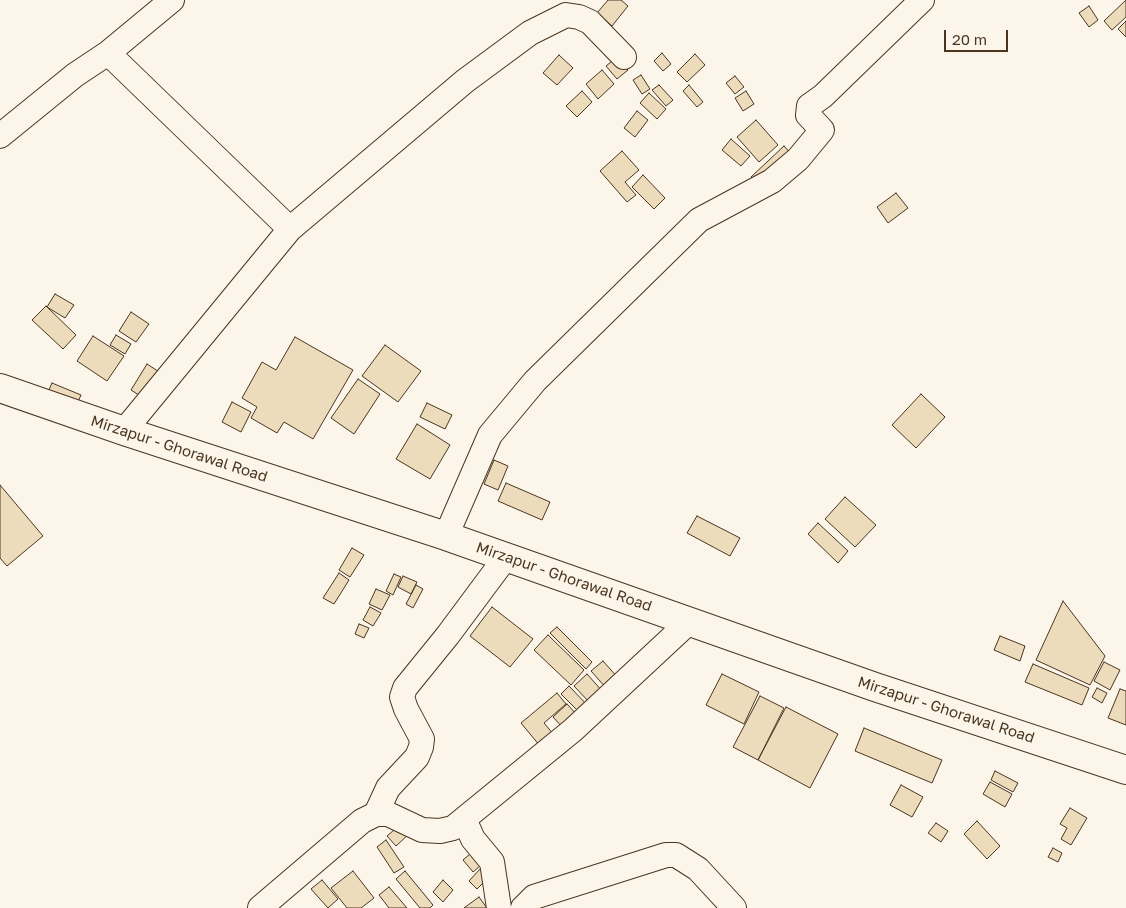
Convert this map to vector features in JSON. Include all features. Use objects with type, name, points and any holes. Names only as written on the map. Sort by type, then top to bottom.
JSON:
[{"type":"main road","name":"Mirzapur - Ghorawal Road","points":[[0,388],[124,431],[446,536],[875,687],[1126,770]]},
{"type":"street","points":[[0,136],[75,75],[108,53],[172,0]]},
{"type":"street","points":[[446,536],[490,435],[535,381],[699,220],[772,181],[798,159],[822,130],[808,115],[809,106],[822,96],[922,0]]},
{"type":"street","points":[[124,431],[290,229],[465,81],[530,32],[566,15],[579,17],[590,22],[624,57]]},
{"type":"street","points":[[108,53],[290,229]]},
{"type":"street","points":[[376,814],[388,788],[417,757],[421,747],[422,739],[402,697],[405,688],[448,635],[506,557]]},
{"type":"street","points":[[260,908],[362,821],[376,814],[388,814],[422,830],[440,831],[453,828],[573,730],[689,622]]},
{"type":"street","points":[[464,819],[473,839],[492,862],[500,908]]},
{"type":"street","points":[[522,908],[534,897],[666,855],[681,857],[698,869],[734,908]]},
{"type":"building","points":[[608,0],[621,0],[628,6],[612,26],[597,13]]},
{"type":"building","points":[[1126,0],[1126,17],[1112,30],[1104,21]]},
{"type":"building","points":[[1089,6],[1098,20],[1089,27],[1079,13]]},
{"type":"building","points":[[1126,21],[1126,37],[1118,29]]},
{"type":"building","points":[[662,53],[671,64],[663,71],[654,61]]},
{"type":"building","points":[[695,54],[705,65],[687,82],[677,72]]},
{"type":"building","points":[[559,55],[573,68],[557,85],[543,73]]},
{"type":"building","points":[[617,57],[628,70],[617,79],[606,66]]},
{"type":"building","points":[[602,70],[614,84],[598,99],[586,84]]},
{"type":"building","points":[[641,75],[650,89],[642,94],[633,80]]},
{"type":"building","points":[[735,76],[744,87],[735,94],[726,83]]},
{"type":"building","points":[[659,85],[673,100],[666,106],[652,90]]},
{"type":"building","points":[[689,85],[703,102],[697,107],[683,91]]},
{"type":"building","points":[[582,91],[592,102],[577,117],[566,106]]},
{"type":"building","points":[[746,91],[754,104],[743,111],[735,98]]},
{"type":"building","points":[[649,93],[666,109],[657,119],[640,103]]},
{"type":"building","points":[[637,111],[648,120],[635,137],[624,128]]},
{"type":"building","points":[[756,120],[778,145],[759,162],[737,137]]},
{"type":"building","points":[[731,139],[750,156],[741,166],[722,150]]},
{"type":"building","points":[[784,146],[793,156],[759,186],[751,177]]},
{"type":"building","points":[[622,151],[639,170],[625,182],[636,195],[627,202],[600,171]]},
{"type":"building","points":[[643,175],[665,198],[654,209],[632,187]]},
{"type":"building","points":[[896,193],[908,208],[888,223],[877,207]]},
{"type":"building","points":[[55,294],[74,305],[65,318],[47,307]]},
{"type":"building","points":[[46,306],[76,335],[63,349],[32,320]]},
{"type":"building","points":[[131,312],[149,324],[136,342],[119,331]]},
{"type":"building","points":[[116,335],[131,344],[125,354],[110,345]]},
{"type":"building","points":[[93,336],[124,356],[107,381],[77,361]]},
{"type":"building","points":[[295,337],[353,370],[313,439],[284,422],[277,433],[251,418],[257,407],[242,398],[262,362],[276,370]]},
{"type":"building","points":[[385,345],[421,371],[398,402],[362,376]]},
{"type":"building","points":[[147,364],[161,373],[145,399],[131,390]]},
{"type":"building","points":[[358,379],[380,394],[354,434],[331,418]]},
{"type":"building","points":[[52,383],[81,395],[77,404],[48,392]]},
{"type":"building","points":[[921,394],[945,417],[916,448],[892,425]]},
{"type":"building","points":[[232,402],[251,412],[241,432],[222,422]]},
{"type":"building","points":[[427,403],[452,415],[445,429],[420,417]]},
{"type":"building","points":[[417,424],[450,445],[430,479],[396,459]]},
{"type":"building","points":[[494,460],[508,466],[498,490],[484,484]]},
{"type":"building","points":[[506,483],[550,502],[542,520],[498,501]]},
{"type":"building","points":[[0,485],[43,536],[7,566],[0,558]]},
{"type":"building","points":[[845,497],[876,525],[855,547],[825,519]]},
{"type":"building","points":[[697,516],[740,538],[730,556],[687,533]]},
{"type":"building","points":[[818,523],[848,551],[838,563],[808,534]]},
{"type":"building","points":[[352,548],[364,555],[350,577],[339,570]]},
{"type":"building","points":[[339,573],[349,580],[334,604],[323,598]]},
{"type":"building","points":[[394,574],[401,577],[393,595],[386,591]]},
{"type":"building","points":[[403,576],[417,582],[411,594],[398,587]]},
{"type":"building","points":[[416,585],[423,589],[413,608],[406,604]]},
{"type":"building","points":[[376,589],[390,595],[382,610],[369,604]]},
{"type":"building","points":[[1063,601],[1105,656],[1090,685],[1036,660]]},
{"type":"building","points":[[370,607],[381,613],[373,626],[363,620]]},
{"type":"building","points":[[492,607],[533,639],[510,667],[470,636]]},
{"type":"building","points":[[359,624],[369,628],[364,638],[355,634]]},
{"type":"building","points":[[557,627],[592,662],[586,669],[550,633]]},
{"type":"building","points":[[548,635],[584,670],[571,685],[534,650]]},
{"type":"building","points":[[1000,636],[1025,646],[1020,661],[994,650]]},
{"type":"building","points":[[603,661],[619,679],[607,689],[591,671]]},
{"type":"building","points":[[1104,662],[1120,670],[1110,690],[1094,681]]},
{"type":"building","points":[[1033,664],[1089,688],[1082,705],[1025,682]]},
{"type":"building","points":[[587,674],[603,692],[590,703],[574,686]]},
{"type":"building","points":[[722,674],[759,692],[744,724],[706,705]]},
{"type":"building","points":[[569,686],[589,707],[582,715],[561,694]]},
{"type":"building","points":[[1097,688],[1107,693],[1102,703],[1092,697]]},
{"type":"building","points":[[1120,689],[1126,691],[1126,725],[1108,718]]},
{"type":"building","points":[[557,693],[566,704],[544,723],[554,735],[540,746],[521,723]]},
{"type":"building","points":[[760,696],[784,708],[758,760],[733,747]]},
{"type":"building","points":[[567,704],[578,716],[564,729],[553,717]]},
{"type":"building","points":[[786,707],[838,734],[810,788],[758,760]]},
{"type":"building","points":[[864,728],[942,760],[932,783],[855,751]]},
{"type":"building","points":[[995,771],[1018,783],[1013,792],[991,780]]},
{"type":"building","points":[[990,782],[1012,794],[1005,807],[983,794]]},
{"type":"building","points":[[901,785],[923,797],[912,817],[890,805]]},
{"type":"building","points":[[1070,808],[1087,818],[1071,845],[1061,839],[1067,828],[1060,824]]},
{"type":"building","points":[[977,821],[1000,846],[987,859],[964,834]]},
{"type":"building","points":[[936,823],[948,831],[941,842],[928,833]]},
{"type":"building","points":[[401,824],[410,833],[396,846],[387,836]]},
{"type":"building","points":[[386,840],[404,867],[394,873],[377,847]]},
{"type":"building","points":[[477,848],[487,860],[473,872],[463,860]]},
{"type":"building","points":[[1053,848],[1062,853],[1058,862],[1048,857]]},
{"type":"building","points":[[481,868],[489,877],[477,889],[469,881]]},
{"type":"building","points":[[353,871],[374,898],[361,908],[347,908],[331,888]]},
{"type":"building","points":[[405,871],[433,905],[430,908],[420,908],[396,879]]},
{"type":"building","points":[[322,880],[338,899],[328,908],[311,889]]},
{"type":"building","points":[[443,880],[453,890],[443,902],[433,892]]},
{"type":"building","points":[[389,887],[407,908],[389,908],[379,895]]},
{"type":"building","points":[[479,897],[487,908],[464,908]]}]
